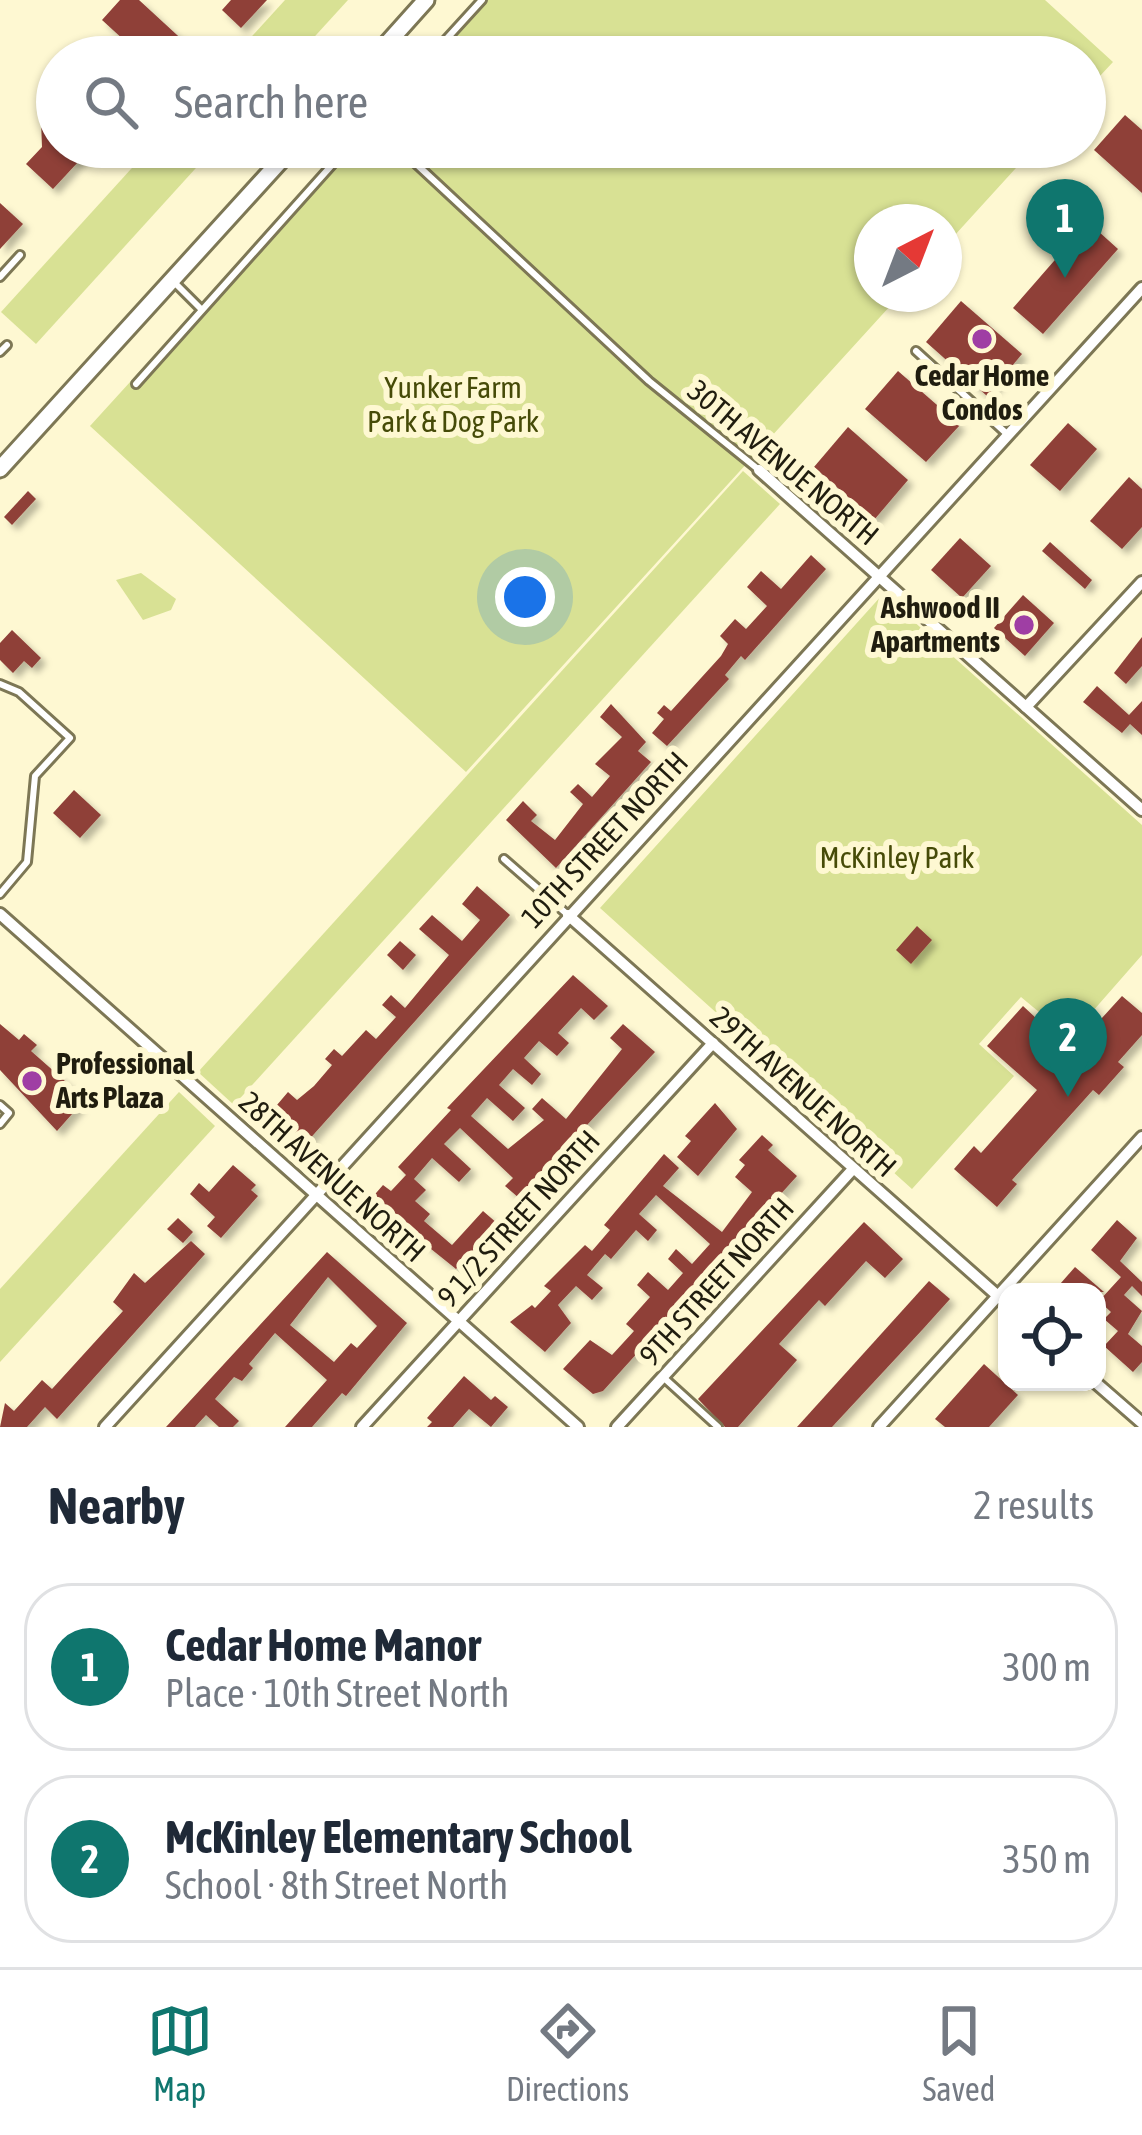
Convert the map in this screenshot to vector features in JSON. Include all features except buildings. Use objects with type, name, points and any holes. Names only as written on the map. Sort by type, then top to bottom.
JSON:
[{"type":"main road","points":[[394,36],[426,0]]},
{"type":"main road","points":[[0,469],[274,168]]},
{"type":"street","name":"10TH STREET NORTH","points":[[105,1427],[1142,288]]},
{"type":"street","name":"30TH AVENUE NORTH","points":[[759,470],[1142,809]]},
{"type":"street","points":[[1026,707],[1142,582]]},
{"type":"street","name":"28TH AVENUE NORTH","points":[[0,914],[578,1427]]},
{"type":"street","name":"29TH AVENUE NORTH","points":[[568,915],[997,1294]]},
{"type":"street","name":"9 1/2 STREET NORTH","points":[[362,1427],[712,1043]]},
{"type":"street","points":[[879,1427],[1142,1137]]},
{"type":"street","name":"9TH STREET NORTH","points":[[617,1427],[853,1169]]},
{"type":"street","points":[[1106,1391],[1138,1421]]},
{"type":"lane","points":[[449,36],[482,0]]},
{"type":"lane","points":[[136,384],[329,168]]},
{"type":"lane","name":"30TH AVENUE NORTH","points":[[420,168],[649,382],[759,470]]},
{"type":"lane","points":[[0,277],[20,255]]},
{"type":"lane","points":[[172,280],[201,309]]},
{"type":"lane","points":[[0,352],[7,345]]},
{"type":"lane","points":[[916,352],[1009,436]]},
{"type":"lane","points":[[0,684],[19,692],[70,738],[35,776],[27,862],[0,894]]},
{"type":"lane","points":[[504,860],[568,915]]},
{"type":"lane","points":[[0,1105],[9,1113],[0,1124]]},
{"type":"lane","points":[[663,1377],[718,1427]]},
{"type":"green space","points":[[285,0],[348,0],[315,36],[252,36]]},
{"type":"green space","points":[[478,0],[1045,0],[1084,36],[445,36]]},
{"type":"green space","points":[[132,168],[196,168],[36,344],[1,312]]},
{"type":"green space","name":"Yunker Farm Park & Dog Park","points":[[325,168],[1016,168],[962,227],[962,204],[854,204],[854,312],[885,312],[466,772],[90,426]]},
{"type":"green space","points":[[743,471],[780,504],[234,1105],[198,1072]]},
{"type":"green space","points":[[141,573],[176,599],[171,610],[143,620],[116,580]]},
{"type":"green space","name":"McKinley Park","points":[[883,594],[1142,825],[1142,955],[1078,1028],[1061,1013],[1051,1022],[1021,997],[979,1044],[1014,1076],[912,1189],[600,908]]},
{"type":"green space","points":[[179,1092],[215,1126],[0,1362],[0,1289]]},
{"type":"place","name":"Cedar Home Manor","points":[[1065,278]]},
{"type":"place","name":"Cedar Home Condos","points":[[982,339]]},
{"type":"place","name":"Ashwood II Apartments","points":[[1024,625]]},
{"type":"place","name":"Professional Arts Plaza","points":[[32,1081]]},
{"type":"place","name":"McKinley Elementary School","points":[[1068,1097]]}]
